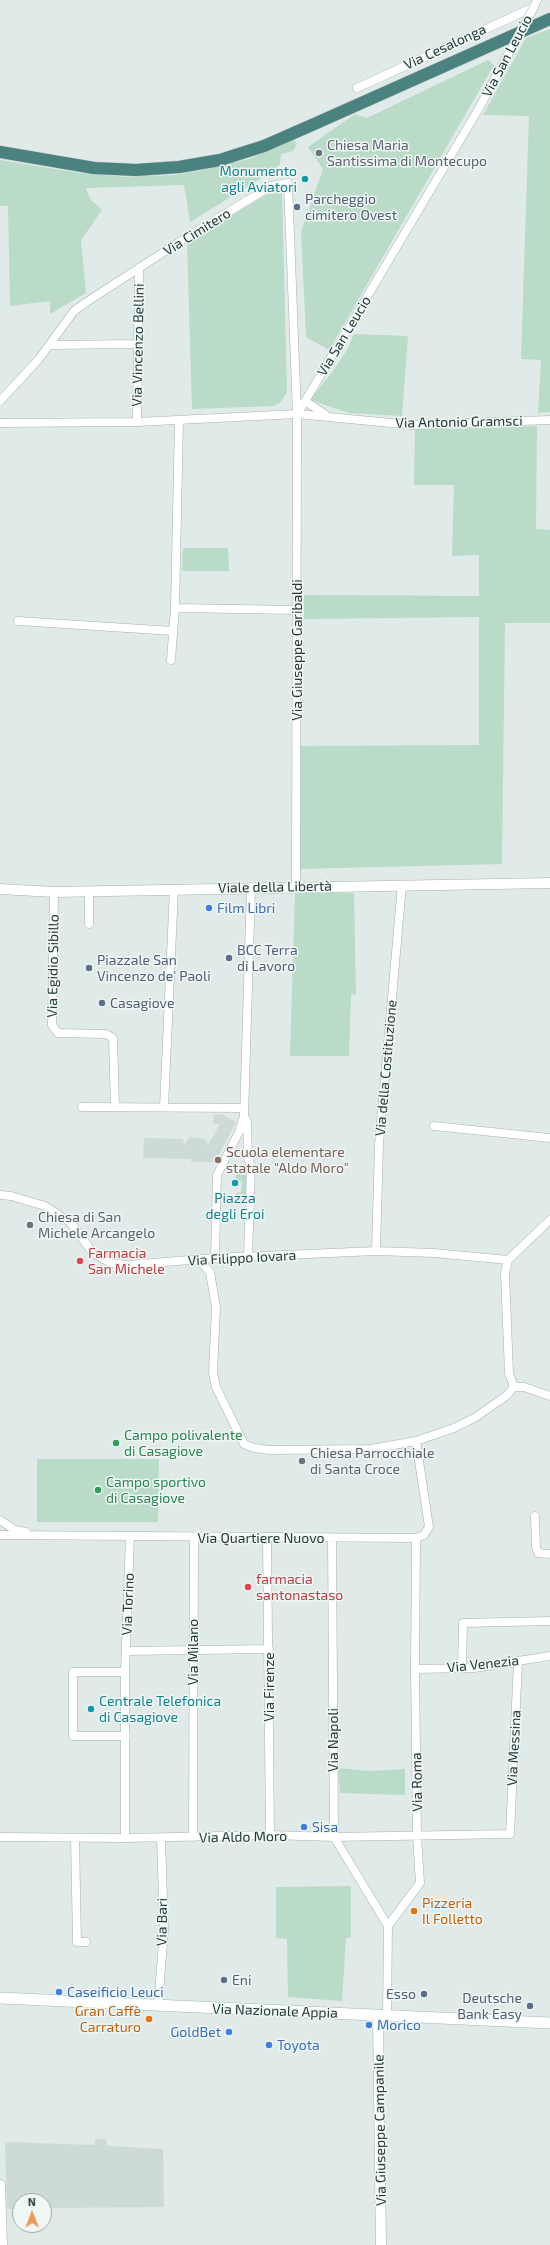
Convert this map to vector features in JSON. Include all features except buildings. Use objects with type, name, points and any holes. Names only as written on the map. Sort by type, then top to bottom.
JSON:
[{"type":"highway","points":[[0,152],[87,167],[129,170],[179,167],[220,160],[264,146],[550,19]]},
{"type":"main road","name":"Via Nazionale Appia","points":[[0,1998],[550,2023]]},
{"type":"street","name":"Via Cesalonga","points":[[357,88],[536,3]]},
{"type":"street","name":"Via San Leucio","points":[[297,414],[478,110],[536,3]]},
{"type":"street","name":"Via Cimitero","points":[[0,401],[50,345],[74,312],[139,268],[271,186],[281,183],[288,183],[297,414]]},
{"type":"street","name":"Via Vincenzo Bellini","points":[[137,422],[139,268]]},
{"type":"street","points":[[50,345],[138,344]]},
{"type":"street","points":[[305,401],[326,415]]},
{"type":"street","points":[[0,423],[137,422],[297,414]]},
{"type":"street","name":"Via Antonio Gramsci","points":[[297,414],[326,415],[412,425],[550,420]]},
{"type":"street","name":"Via Giuseppe Garibaldi","points":[[296,887],[298,610],[297,414]]},
{"type":"street","points":[[171,660],[175,608],[179,420]]},
{"type":"street","points":[[175,608],[298,610]]},
{"type":"street","points":[[18,621],[174,631]]},
{"type":"street","name":"Viale della Libertà","points":[[0,889],[54,892],[550,883]]},
{"type":"street","name":"Via della Costituzione","points":[[376,1251],[379,1144],[402,885]]},
{"type":"street","points":[[215,1258],[217,1174],[240,1132],[244,1112],[251,888]]},
{"type":"street","points":[[164,1107],[174,889]]},
{"type":"street","points":[[89,891],[89,924]]},
{"type":"street","name":"Via Egidio Sibillo","points":[[54,892],[51,1021],[54,1030],[58,1032],[80,1030],[106,1034],[113,1038],[115,1107]]},
{"type":"street","points":[[82,1107],[164,1107],[244,1112]]},
{"type":"street","points":[[244,1112],[246,1121],[248,1158],[251,1166],[248,1257]]},
{"type":"street","points":[[434,1126],[550,1138]]},
{"type":"street","name":"Via Filippo Iovara","points":[[0,1195],[11,1196],[45,1206],[70,1222],[92,1253],[111,1263],[127,1265],[215,1258],[376,1251],[434,1253],[508,1260]]},
{"type":"street","points":[[514,1387],[509,1373],[505,1273],[508,1260],[550,1220]]},
{"type":"street","points":[[199,1260],[210,1272],[216,1307],[213,1365],[216,1387],[244,1444],[254,1448],[269,1450],[371,1449],[416,1441],[454,1428],[476,1417],[506,1396],[514,1387],[524,1387],[550,1396]]},
{"type":"street","points":[[416,1441],[429,1527],[424,1535],[416,1538]]},
{"type":"street","points":[[535,1516],[536,1547],[538,1553],[550,1554]]},
{"type":"street","points":[[0,1520],[15,1530],[40,1535]]},
{"type":"street","name":"Via Quartiere Nuovo","points":[[0,1535],[194,1538],[416,1538]]},
{"type":"street","name":"Via Torino","points":[[125,1838],[125,1672],[130,1536]]},
{"type":"street","name":"Via Milano","points":[[193,1837],[194,1538]]},
{"type":"street","name":"Via Firenze","points":[[267,1538],[270,1835]]},
{"type":"street","name":"Via Napoli","points":[[332,1538],[334,1837]]},
{"type":"street","name":"Via Roma","points":[[388,1926],[420,1882],[417,1836],[415,1669],[416,1538]]},
{"type":"street","points":[[462,1668],[463,1623],[550,1621]]},
{"type":"street","points":[[126,1651],[269,1649]]},
{"type":"street","name":"Via Venezia","points":[[415,1669],[462,1668],[550,1656]]},
{"type":"street","name":"Via Messina","points":[[510,1834],[518,1661]]},
{"type":"street","points":[[125,1672],[73,1672],[73,1736],[126,1736]]},
{"type":"street","name":"Via Aldo Moro","points":[[0,1837],[161,1838],[270,1835],[334,1837],[510,1834]]},
{"type":"street","points":[[334,1837],[388,1926],[383,2015]]},
{"type":"street","points":[[75,1838],[77,1942],[86,1942]]},
{"type":"street","name":"Via Bari","points":[[158,2006],[164,1930],[161,1838]]},
{"type":"street","name":"Via Giuseppe Campanile","points":[[381,2245],[383,2015]]},
{"type":"street","points":[[0,2185],[2,2245]]},
{"type":"shaded area","points":[[221,1114],[236,1122],[215,1162],[191,1162],[191,1159],[143,1158],[144,1138],[183,1139],[184,1145],[190,1137],[205,1139],[208,1145],[220,1124],[213,1123],[214,1115]]},
{"type":"shaded area","points":[[95,2139],[106,2139],[107,2146],[163,2149],[164,2207],[52,2208],[52,2193],[12,2193],[12,2209],[7,2209],[5,2142],[95,2145]]},
{"type":"green space","points":[[550,29],[550,412],[538,413],[541,360],[521,359],[529,116],[483,115],[526,38]]},
{"type":"green space","points":[[488,60],[494,65],[329,350],[306,337],[301,232],[323,169],[308,147],[355,114],[367,118]]},
{"type":"green space","points":[[294,140],[297,144],[293,151],[281,154],[280,164],[276,169],[190,222],[184,185],[86,188],[90,199],[102,210],[81,240],[86,293],[50,314],[50,301],[10,306],[8,206],[0,206],[0,160],[80,173],[127,177],[174,175],[249,159]]},
{"type":"green space","points":[[282,192],[287,392],[281,402],[274,406],[192,409],[187,242],[266,195]]},
{"type":"green space","points":[[354,334],[408,336],[402,416],[349,413],[310,400],[333,371],[347,350]]},
{"type":"green space","points":[[537,426],[536,529],[550,530],[550,623],[505,623],[502,864],[296,869],[297,746],[479,745],[479,617],[304,619],[304,595],[479,596],[479,555],[452,556],[454,485],[414,485],[415,427],[454,429]]},
{"type":"green space","points":[[183,548],[228,548],[229,571],[182,571]]},
{"type":"green space","points":[[295,893],[354,893],[356,995],[351,994],[349,1056],[290,1056]]},
{"type":"green space","points":[[242,1166],[248,1167],[247,1204],[241,1204],[240,1201],[236,1200],[236,1193],[241,1192],[242,1181],[236,1180],[236,1173]]},
{"type":"green space","name":"Campo sportivo di Casagiove","points":[[37,1459],[159,1459],[158,1522],[37,1522]]},
{"type":"green space","points":[[338,1768],[370,1771],[405,1769],[405,1795],[340,1793]]},
{"type":"green space","points":[[351,1886],[351,1937],[346,1938],[342,2001],[288,1997],[287,1939],[276,1938],[276,1887]]},
{"type":"place","name":"Chiesa Maria Santissima di Montecupo","points":[[319,153]]},
{"type":"place","name":"Monumento agli Aviatori","points":[[305,179]]},
{"type":"place","name":"Parcheggio cimitero Ovest","points":[[297,207]]},
{"type":"place","name":"Film Libri","points":[[209,908]]},
{"type":"place","name":"BCC Terra di Lavoro","points":[[229,958]]},
{"type":"place","name":"Piazzale San Vincenzo de' Paoli","points":[[89,968]]},
{"type":"place","name":"Casagiove","points":[[102,1003]]},
{"type":"place","name":"Scuola elementare statale \"Aldo Moro\"","points":[[218,1160]]},
{"type":"place","name":"Piazza degli Eroi","points":[[235,1183]]},
{"type":"place","name":"Chiesa di San Michele Arcangelo","points":[[30,1225]]},
{"type":"place","name":"Farmacia San Michele","points":[[80,1261]]},
{"type":"place","name":"Campo polivalente di Casagiove","points":[[116,1443]]},
{"type":"place","name":"Chiesa Parrocchiale di Santa Croce","points":[[302,1461]]},
{"type":"place","name":"Campo sportivo di Casagiove","points":[[98,1490]]},
{"type":"place","name":"farmacia santonastaso","points":[[248,1587]]},
{"type":"place","name":"Centrale Telefonica di Casagiove","points":[[91,1709]]},
{"type":"place","name":"Sisa","points":[[304,1827]]},
{"type":"place","name":"Pizzeria Il Folletto","points":[[414,1911]]},
{"type":"place","name":"Eni","points":[[224,1980]]},
{"type":"place","name":"Caseificio Leuci","points":[[59,1992]]},
{"type":"place","name":"Esso","points":[[424,1994]]},
{"type":"place","name":"Deutsche Bank Easy","points":[[530,2006]]},
{"type":"place","name":"Gran Caffè Carraturo","points":[[149,2019]]},
{"type":"place","name":"Morico","points":[[369,2025]]},
{"type":"place","name":"GoldBet","points":[[229,2032]]},
{"type":"place","name":"Toyota","points":[[269,2045]]}]
